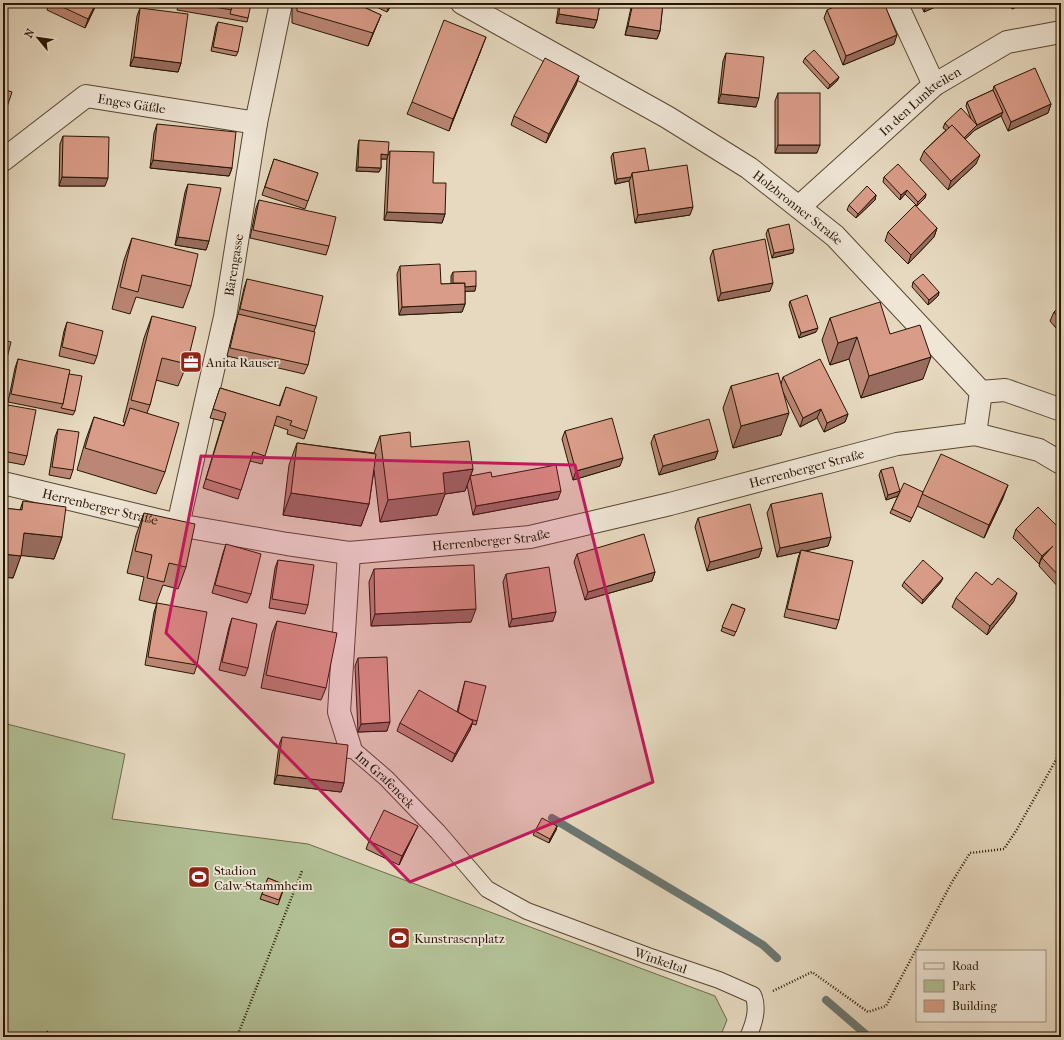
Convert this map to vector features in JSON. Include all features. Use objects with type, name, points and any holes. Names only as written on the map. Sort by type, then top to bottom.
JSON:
[{"type":"street","name":"Bärengasse","points":[[178,525],[225,317],[256,123],[281,3]]},
{"type":"street","name":"Holzbronner Straße","points":[[462,3],[668,117],[749,168],[835,236],[981,392]]},
{"type":"street","points":[[896,3],[934,85]]},
{"type":"street","name":"In den Lunkteilen","points":[[799,207],[934,85],[1007,42],[1061,32]]},
{"type":"street","name":"Enges Gäßle","points":[[3,160],[86,96],[256,123]]},
{"type":"street","points":[[1061,408],[1059,409],[1005,390],[981,392],[975,434],[1039,450],[1061,463]]},
{"type":"street","name":"Herrenberger Straße","points":[[3,483],[178,525],[349,553],[530,537],[670,504],[897,444],[975,434]]},
{"type":"street","name":"Im Grafeneck","points":[[349,553],[339,712],[350,747]]},
{"type":"lane","name":"Im Grafeneck","points":[[350,747],[396,788],[438,832],[487,889],[527,912]]},
{"type":"lane","name":"Winkeltal","points":[[527,912],[719,980],[753,995],[755,1000]]},
{"type":"lane","points":[[748,1037],[754,1023],[755,1000]]},
{"type":"path","points":[[755,1000],[812,972],[868,1012],[886,1006],[952,882],[970,853],[1004,850],[1061,751]]},
{"type":"path","points":[[237,1037],[302,871]]},
{"type":"path","points":[[36,1037],[46,1032],[60,1037]]},
{"type":"path","points":[[19,1037],[25,1037]]},
{"type":"highlighted area","points":[[201,456],[575,465],[653,782],[410,882],[166,633]]},
{"type":"green space","name":"Stadion Calw-Stammheim","points":[[3,723],[125,754],[112,819],[308,844],[715,996],[727,1020],[720,1037],[3,1037]]},
{"type":"building","points":[[54,3],[96,3],[88,19]]},
{"type":"building","points":[[191,3],[233,3],[232,10]]},
{"type":"building","points":[[233,3],[251,4],[248,18],[230,14]]},
{"type":"building","points":[[297,3],[355,3],[381,15],[373,33],[297,11]]},
{"type":"building","points":[[560,3],[600,3],[597,20],[559,14]]},
{"type":"building","points":[[633,3],[663,3],[660,31],[628,26]]},
{"type":"building","points":[[844,3],[884,3],[897,35],[846,56],[827,10]]},
{"type":"building","points":[[140,8],[188,14],[181,63],[134,57]]},
{"type":"building","points":[[444,20],[486,37],[453,119],[412,102]]},
{"type":"building","points":[[218,22],[243,27],[238,52],[213,47]]},
{"type":"building","points":[[814,50],[839,77],[830,85],[805,58]]},
{"type":"building","points":[[726,53],[764,57],[759,98],[721,94]]},
{"type":"building","points":[[545,58],[579,76],[549,134],[514,116]]},
{"type":"building","points":[[1035,68],[1051,104],[1011,122],[994,86]]},
{"type":"building","points":[[3,89],[12,92],[3,119]]},
{"type":"building","points":[[993,90],[1003,112],[977,125],[967,102]]},
{"type":"building","points":[[778,93],[820,93],[820,145],[778,145]]},
{"type":"building","points":[[961,108],[977,125],[964,138],[952,125],[949,128],[945,123]]},
{"type":"building","points":[[157,124],[236,132],[232,168],[153,160]]},
{"type":"building","points":[[952,125],[980,155],[951,181],[924,151]]},
{"type":"building","points":[[63,136],[109,137],[108,178],[62,177]]},
{"type":"building","points":[[359,140],[389,142],[388,155],[381,154],[381,168],[358,167]]},
{"type":"building","points":[[645,148],[649,171],[632,173],[631,177],[617,179],[613,153]]},
{"type":"building","points":[[390,151],[434,152],[433,183],[446,183],[445,214],[387,212]]},
{"type":"building","points":[[274,159],[318,173],[308,201],[265,187]]},
{"type":"building","points":[[898,164],[926,194],[918,202],[907,190],[901,195],[884,177]]},
{"type":"building","points":[[687,165],[693,207],[638,215],[632,173]]},
{"type":"building","points":[[188,184],[221,188],[209,241],[178,237]]},
{"type":"building","points":[[867,186],[876,195],[858,214],[849,205]]},
{"type":"building","points":[[259,200],[336,217],[329,246],[253,230]]},
{"type":"building","points":[[915,205],[937,228],[911,255],[888,232]]},
{"type":"building","points":[[789,224],[794,249],[774,253],[768,229]]},
{"type":"building","points":[[132,238],[198,254],[191,286],[142,275],[138,292],[120,287]]},
{"type":"building","points":[[765,239],[773,283],[721,293],[713,250]]},
{"type":"building","points":[[440,264],[441,284],[465,283],[465,304],[402,307],[400,266]]},
{"type":"building","points":[[476,271],[476,286],[465,287],[465,283],[453,283],[453,272]]},
{"type":"building","points":[[923,274],[939,292],[929,300],[913,282]]},
{"type":"building","points":[[247,279],[323,296],[316,326],[240,309]]},
{"type":"building","points":[[807,295],[818,328],[801,333],[790,301]]},
{"type":"building","points":[[880,302],[890,334],[920,325],[931,357],[869,376],[857,337],[838,343],[830,318]]},
{"type":"building","points":[[1061,306],[1061,321],[1054,312]]},
{"type":"building","points":[[238,314],[315,332],[308,365],[230,348]]},
{"type":"building","points":[[152,316],[196,327],[187,364],[162,358],[150,405],[131,400]]},
{"type":"building","points":[[67,322],[103,331],[97,356],[62,347]]},
{"type":"building","points":[[3,340],[11,342],[3,374]]},
{"type":"building","points":[[18,359],[70,370],[63,404],[11,394]]},
{"type":"building","points":[[820,359],[848,414],[827,423],[821,409],[803,418],[783,377]]},
{"type":"building","points":[[778,373],[789,413],[741,426],[731,386]]},
{"type":"building","points":[[69,374],[82,376],[75,411],[61,408]]},
{"type":"building","points":[[286,387],[317,397],[307,431],[290,425],[292,421],[277,416],[265,456],[253,452],[241,490],[206,479],[226,413],[213,409],[220,388],[280,406]]},
{"type":"building","points":[[8,405],[36,410],[27,456],[3,451],[3,430]]},
{"type":"building","points":[[130,408],[179,423],[165,472],[85,448],[94,417],[124,426]]},
{"type":"building","points":[[612,418],[623,458],[576,471],[565,431]]},
{"type":"building","points":[[709,419],[718,451],[663,466],[654,435]]},
{"type":"building","points":[[58,429],[79,432],[73,470],[52,467]]},
{"type":"building","points":[[410,432],[411,447],[469,441],[473,469],[443,473],[445,493],[388,500],[380,436]]},
{"type":"building","points":[[297,443],[376,454],[369,504],[291,493]]},
{"type":"building","points":[[941,454],[1008,485],[989,525],[922,494]]},
{"type":"building","points":[[556,465],[561,491],[476,506],[470,476],[491,472],[492,477]]},
{"type":"building","points":[[893,467],[900,491],[888,495],[881,470]]},
{"type":"building","points":[[904,483],[923,492],[912,518],[892,509]]},
{"type":"building","points":[[822,493],[831,537],[780,548],[771,504]]},
{"type":"building","points":[[23,501],[66,507],[62,537],[24,533],[21,556],[3,554],[3,508],[22,510]]},
{"type":"building","points":[[750,504],[762,548],[710,562],[698,518]]},
{"type":"building","points":[[1038,507],[1061,530],[1061,578],[1042,558],[1053,546],[1042,556],[1016,529]]},
{"type":"building","points":[[144,513],[195,524],[186,567],[169,563],[164,582],[147,578],[152,555],[135,551]]},
{"type":"building","points":[[644,534],[655,572],[588,592],[577,554]]},
{"type":"building","points":[[226,544],[261,554],[251,594],[215,585]]},
{"type":"building","points":[[801,550],[853,561],[839,620],[787,609]]},
{"type":"building","points":[[278,560],[314,565],[308,605],[272,599]]},
{"type":"building","points":[[923,560],[943,578],[923,600],[904,582]]},
{"type":"building","points":[[474,565],[476,609],[375,614],[374,569]]},
{"type":"building","points":[[549,567],[556,612],[512,619],[506,574]]},
{"type":"building","points":[[976,572],[992,585],[998,578],[1017,593],[990,626],[956,598]]},
{"type":"building","points":[[157,603],[207,612],[197,665],[148,657]]},
{"type":"building","points":[[732,604],[745,609],[736,632],[722,627]]},
{"type":"building","points":[[232,618],[257,624],[248,668],[222,662]]},
{"type":"building","points":[[277,621],[337,633],[326,688],[266,675]]},
{"type":"building","points":[[387,657],[390,722],[361,724],[358,658]]},
{"type":"building","points":[[465,681],[486,686],[477,721],[458,712]]},
{"type":"building","points":[[419,690],[473,721],[455,754],[400,723]]},
{"type":"building","points":[[282,737],[348,745],[344,783],[277,775]]},
{"type":"building","points":[[384,810],[418,826],[402,856],[369,841]]},
{"type":"building","points":[[542,818],[557,826],[550,839],[535,831]]},
{"type":"building","points":[[268,878],[285,885],[279,900],[262,894]]},
{"type":"waterway","points":[[552,818],[763,945],[777,958]]},
{"type":"waterway","points":[[826,1000],[869,1037]]},
{"type":"place","name":"Anita Rauser","points":[[191,362]]},
{"type":"place","name":"Stadion Calw-Stammheim","points":[[199,877]]},
{"type":"place","name":"Kunstrasenplatz","points":[[399,938]]}]
